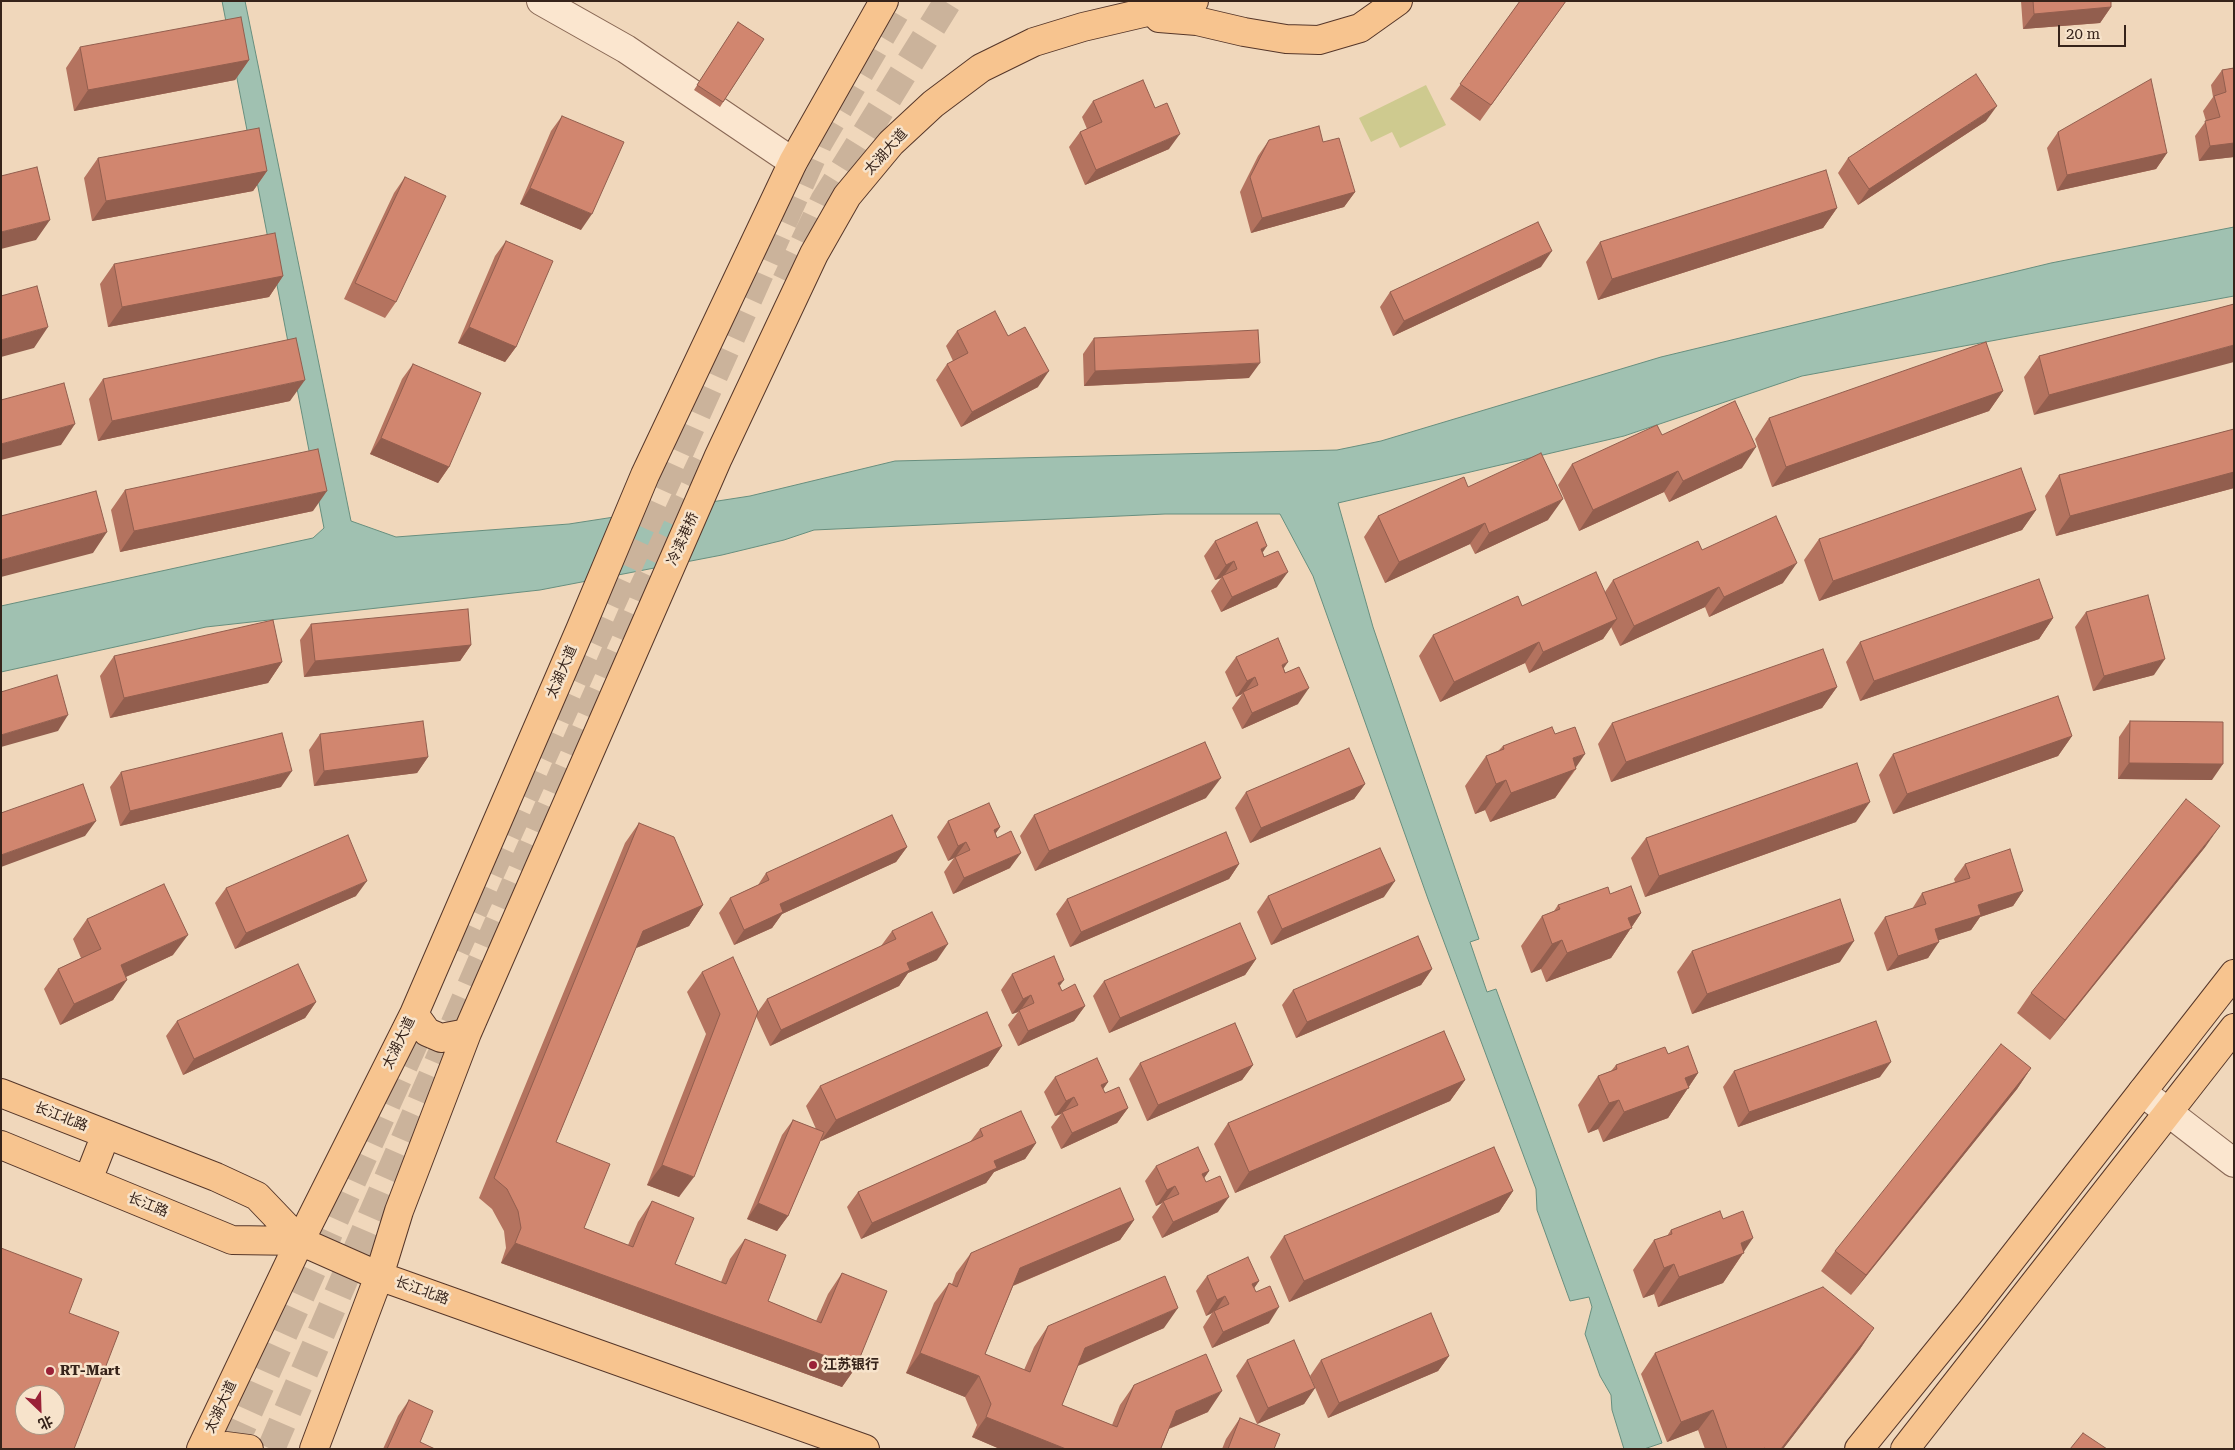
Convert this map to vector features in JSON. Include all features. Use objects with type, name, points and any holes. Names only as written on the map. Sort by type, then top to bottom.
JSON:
[{"type":"main road","points":[[793,162],[884,1]]},
{"type":"main road","name":"太湖大道","points":[[718,458],[814,254],[847,196],[891,143],[933,104],[981,68],[1034,42],[1082,27],[1194,1]]},
{"type":"main road","points":[[1135,16],[1197,22],[1286,39],[1319,40],[1360,28],[1398,1]]},
{"type":"main road","name":"太湖大道","points":[[201,1449],[300,1241],[414,1014],[645,475],[793,162]]},
{"type":"main road","name":"冷渎港桥","points":[[468,1033],[718,458]]},
{"type":"main road","points":[[1859,1449],[1965,1318],[2234,974]]},
{"type":"main road","points":[[414,1014],[427,1032],[441,1038],[468,1033]]},
{"type":"main road","points":[[1904,1449],[2234,1028]]},
{"type":"main road","points":[[314,1449],[379,1276],[399,1211],[468,1033]]},
{"type":"main road","name":"长江北路","points":[[1,1093],[216,1177],[257,1196],[300,1241],[379,1276],[864,1449]]},
{"type":"main road","points":[[88,1180],[106,1134]]},
{"type":"main road","name":"长江路","points":[[1,1145],[232,1240],[300,1241]]},
{"type":"main road","points":[[222,1449],[226,1446],[249,1449]]},
{"type":"street","points":[[541,1],[626,49],[793,162]]},
{"type":"street","points":[[2142,1092],[2234,1163]]},
{"type":"shaded area","points":[[222,1],[245,1],[351,521],[396,537],[569,524],[750,496],[895,461],[1337,450],[1381,441],[1661,357],[2051,263],[2234,227],[2234,296],[1802,376],[1624,436],[1338,503],[1373,627],[1479,939],[1470,942],[1487,992],[1496,989],[1662,1443],[1644,1449],[1624,1449],[1612,1410],[1611,1395],[1600,1376],[1585,1334],[1592,1307],[1589,1297],[1570,1301],[1537,1210],[1536,1189],[1428,899],[1313,576],[1280,514],[1165,514],[814,530],[784,540],[722,555],[540,590],[206,627],[1,672],[1,606],[313,538],[324,528]]},
{"type":"shaded area","points":[[1426,85],[1446,125],[1400,148],[1392,132],[1371,142],[1359,118]]},
{"type":"building","points":[[1520,1],[1566,1],[1491,105],[1460,84]]},
{"type":"building","points":[[2033,1],[2111,1],[2111,7],[2034,14]]},
{"type":"building","points":[[241,17],[249,60],[88,90],[80,47]]},
{"type":"building","points":[[738,22],[764,39],[723,102],[697,85]]},
{"type":"building","points":[[2234,68],[2234,143],[2210,146],[2205,121],[2220,117],[2214,96],[2226,92],[2222,70]]},
{"type":"building","points":[[1976,74],[1997,106],[1869,189],[1848,158]]},
{"type":"building","points":[[2151,79],[2167,153],[2067,175],[2058,132]]},
{"type":"building","points":[[1143,80],[1155,108],[1167,103],[1180,134],[1096,170],[1080,132],[1102,122],[1093,101]]},
{"type":"building","points":[[562,116],[624,142],[592,214],[530,188]]},
{"type":"building","points":[[1319,126],[1323,142],[1339,138],[1355,192],[1262,218],[1250,177],[1269,140]]},
{"type":"building","points":[[259,128],[267,171],[106,201],[98,158]]},
{"type":"building","points":[[37,167],[50,220],[1,232],[1,176]]},
{"type":"building","points":[[1826,170],[1837,208],[1612,279],[1600,242]]},
{"type":"building","points":[[405,177],[446,196],[396,302],[355,283]]},
{"type":"building","points":[[1538,222],[1552,251],[1404,321],[1390,292]]},
{"type":"building","points":[[275,233],[283,276],[122,307],[114,264]]},
{"type":"building","points":[[506,241],[553,261],[516,347],[469,327]]},
{"type":"building","points":[[37,286],[48,327],[1,340],[1,296]]},
{"type":"building","points":[[2234,304],[2234,345],[2049,395],[2039,356]]},
{"type":"building","points":[[995,311],[1008,336],[1025,327],[1049,371],[972,412],[947,364],[968,353],[957,331]]},
{"type":"building","points":[[1258,330],[1260,363],[1095,371],[1094,338]]},
{"type":"building","points":[[296,338],[305,380],[112,421],[103,379]]},
{"type":"building","points":[[1986,342],[2003,391],[1786,467],[1769,418]]},
{"type":"building","points":[[413,364],[481,393],[449,467],[381,438]]},
{"type":"building","points":[[64,383],[75,424],[1,444],[1,400]]},
{"type":"building","points":[[1735,401],[1756,447],[1683,481],[1678,471],[1593,510],[1572,464],[1657,425],[1662,435]]},
{"type":"building","points":[[2234,429],[2234,472],[2070,516],[2059,475]]},
{"type":"building","points":[[318,449],[327,491],[134,531],[125,490]]},
{"type":"building","points":[[1541,453],[1563,499],[1489,533],[1485,523],[1399,562],[1378,516],[1464,477],[1468,487]]},
{"type":"building","points":[[2021,468],[2036,510],[1833,581],[1819,539]]},
{"type":"building","points":[[96,491],[107,532],[1,560],[1,516]]},
{"type":"building","points":[[1776,516],[1797,563],[1724,597],[1719,587],[1634,626],[1613,580],[1698,541],[1702,550]]},
{"type":"building","points":[[1257,522],[1267,546],[1261,549],[1264,557],[1278,551],[1288,572],[1232,597],[1222,576],[1237,569],[1234,561],[1226,565],[1215,541]]},
{"type":"building","points":[[1596,572],[1617,619],[1543,652],[1539,642],[1454,682],[1433,635],[1518,596],[1522,606]]},
{"type":"building","points":[[2039,579],[2053,618],[1874,681],[1860,642]]},
{"type":"building","points":[[2148,595],[2165,659],[2104,676],[2086,612]]},
{"type":"building","points":[[468,609],[471,645],[315,661],[311,624]]},
{"type":"building","points":[[273,620],[282,662],[124,698],[114,656]]},
{"type":"building","points":[[1278,638],[1288,662],[1282,665],[1285,673],[1299,667],[1309,688],[1252,713],[1243,692],[1258,685],[1255,677],[1247,681],[1236,657]]},
{"type":"building","points":[[1823,649],[1837,687],[1626,762],[1612,723]]},
{"type":"building","points":[[57,675],[68,715],[1,735],[1,692]]},
{"type":"building","points":[[2058,696],[2072,736],[1907,794],[1893,754]]},
{"type":"building","points":[[423,721],[428,757],[324,771],[320,734]]},
{"type":"building","points":[[2130,721],[2223,722],[2223,764],[2129,763]]},
{"type":"building","points":[[1552,727],[1555,734],[1575,727],[1585,754],[1573,758],[1576,769],[1511,793],[1506,780],[1496,784],[1486,756],[1504,749],[1503,746]]},
{"type":"building","points":[[282,733],[292,771],[130,811],[121,772]]},
{"type":"building","points":[[1205,742],[1221,778],[1049,851],[1034,815]]},
{"type":"building","points":[[1349,748],[1365,784],[1261,828],[1246,792]]},
{"type":"building","points":[[1857,763],[1870,802],[1659,876],[1646,838]]},
{"type":"building","points":[[83,784],[96,821],[1,855],[1,813]]},
{"type":"building","points":[[2186,799],[2220,826],[2065,1020],[2031,993]]},
{"type":"building","points":[[989,803],[1000,827],[994,830],[997,838],[1011,831],[1021,853],[964,878],[955,857],[970,850],[966,842],[958,846],[948,821]]},
{"type":"building","points":[[892,815],[907,847],[780,904],[783,912],[744,930],[730,898],[769,880],[766,873]]},
{"type":"building","points":[[639,823],[674,837],[703,905],[643,931],[556,1142],[610,1164],[584,1228],[633,1247],[652,1201],[694,1218],[675,1264],[726,1284],[745,1239],[786,1255],[768,1301],[821,1323],[842,1273],[887,1291],[856,1367],[515,1243],[521,1228],[518,1211],[507,1189],[494,1178]]},
{"type":"building","points":[[1226,832],[1239,864],[1081,932],[1067,899]]},
{"type":"building","points":[[348,835],[367,881],[246,933],[226,888]]},
{"type":"building","points":[[1380,848],[1395,881],[1282,929],[1268,896]]},
{"type":"building","points":[[2010,849],[2023,891],[1978,905],[1981,915],[1935,929],[1939,942],[1898,956],[1885,917],[1926,904],[1922,893],[1970,878],[1965,864]]},
{"type":"building","points":[[164,884],[188,935],[121,965],[127,980],[74,1004],[58,969],[101,949],[87,919]]},
{"type":"building","points":[[1631,886],[1641,913],[1628,918],[1632,928],[1567,953],[1562,940],[1552,944],[1542,916],[1560,909],[1558,905],[1608,887],[1610,894]]},
{"type":"building","points":[[1840,899],[1854,941],[1707,994],[1692,951]]},
{"type":"building","points":[[932,912],[948,944],[907,963],[910,970],[781,1030],[767,999],[896,939],[892,931]]},
{"type":"building","points":[[1240,923],[1256,959],[1120,1018],[1104,981]]},
{"type":"building","points":[[1418,936],[1432,969],[1307,1022],[1293,990]]},
{"type":"building","points":[[1054,956],[1064,980],[1058,983],[1062,991],[1075,984],[1085,1006],[1028,1031],[1019,1010],[1034,1003],[1031,995],[1023,999],[1012,974]]},
{"type":"building","points":[[733,957],[758,1012],[694,1177],[662,1165],[720,1014],[702,972]]},
{"type":"building","points":[[298,964],[316,1002],[194,1059],[177,1021]]},
{"type":"building","points":[[987,1012],[1002,1046],[836,1120],[820,1086]]},
{"type":"building","points":[[1876,1021],[1891,1062],[1749,1112],[1734,1071]]},
{"type":"building","points":[[1235,1023],[1253,1065],[1158,1105],[1140,1063]]},
{"type":"building","points":[[1444,1031],[1465,1080],[1249,1172],[1228,1123]]},
{"type":"building","points":[[2001,1044],[2031,1068],[1866,1275],[1835,1251]]},
{"type":"building","points":[[1688,1046],[1698,1073],[1685,1078],[1689,1088],[1624,1112],[1619,1100],[1609,1103],[1598,1076],[1617,1069],[1616,1065],[1665,1047],[1668,1054]]},
{"type":"building","points":[[1097,1058],[1108,1082],[1101,1085],[1105,1093],[1119,1087],[1128,1108],[1072,1133],[1062,1112],[1078,1105],[1074,1097],[1066,1101],[1055,1077]]},
{"type":"building","points":[[1021,1111],[1036,1143],[994,1161],[997,1168],[872,1223],[858,1192],[983,1136],[980,1129]]},
{"type":"building","points":[[793,1120],[824,1132],[788,1216],[758,1203]]},
{"type":"building","points":[[1198,1147],[1209,1171],[1202,1174],[1206,1182],[1220,1176],[1229,1197],[1173,1222],[1163,1201],[1179,1194],[1175,1186],[1167,1190],[1156,1166]]},
{"type":"building","points":[[1494,1147],[1513,1191],[1304,1281],[1284,1236]]},
{"type":"building","points":[[1120,1188],[1134,1220],[1020,1268],[985,1354],[1030,1372],[1048,1326],[1165,1276],[1178,1308],[1085,1348],[1062,1405],[1117,1427],[1134,1385],[1206,1354],[1222,1391],[1176,1411],[1162,1449],[1066,1449],[986,1417],[991,1404],[979,1376],[920,1353],[949,1283],[957,1287],[971,1253]]},
{"type":"building","points":[[1720,1211],[1723,1219],[1743,1211],[1753,1238],[1741,1243],[1744,1253],[1679,1277],[1674,1264],[1664,1268],[1654,1240],[1672,1234],[1671,1230]]},
{"type":"building","name":"RT-Mart","points":[[1,1248],[82,1279],[69,1313],[119,1332],[74,1449],[1,1449]]},
{"type":"building","points":[[1248,1257],[1259,1281],[1252,1284],[1256,1292],[1270,1286],[1279,1307],[1223,1332],[1214,1311],[1229,1304],[1225,1296],[1217,1300],[1207,1276]]},
{"type":"building","points":[[1823,1287],[1874,1328],[1781,1449],[1727,1449],[1713,1410],[1681,1422],[1655,1353]]},
{"type":"building","points":[[1431,1313],[1449,1356],[1339,1403],[1321,1360]]},
{"type":"building","points":[[1294,1340],[1315,1388],[1268,1408],[1247,1360]]},
{"type":"building","points":[[409,1400],[433,1411],[420,1442],[435,1449],[387,1449]]},
{"type":"building","points":[[1240,1418],[1280,1434],[1274,1449],[1228,1449]]},
{"type":"building","points":[[2083,1433],[2107,1449],[2070,1449]]},
{"type":"tunnel","points":[[456,950],[818,144],[902,1]]},
{"type":"tunnel","points":[[786,281],[824,201],[948,1]]},
{"type":"tunnel","points":[[271,1449],[639,597],[708,449]]},
{"type":"tunnel","points":[[232,1449],[424,1021]]},
{"type":"place","name":"江苏银行","points":[[813,1365]]},
{"type":"place","name":"RT-Mart","points":[[50,1371]]}]
